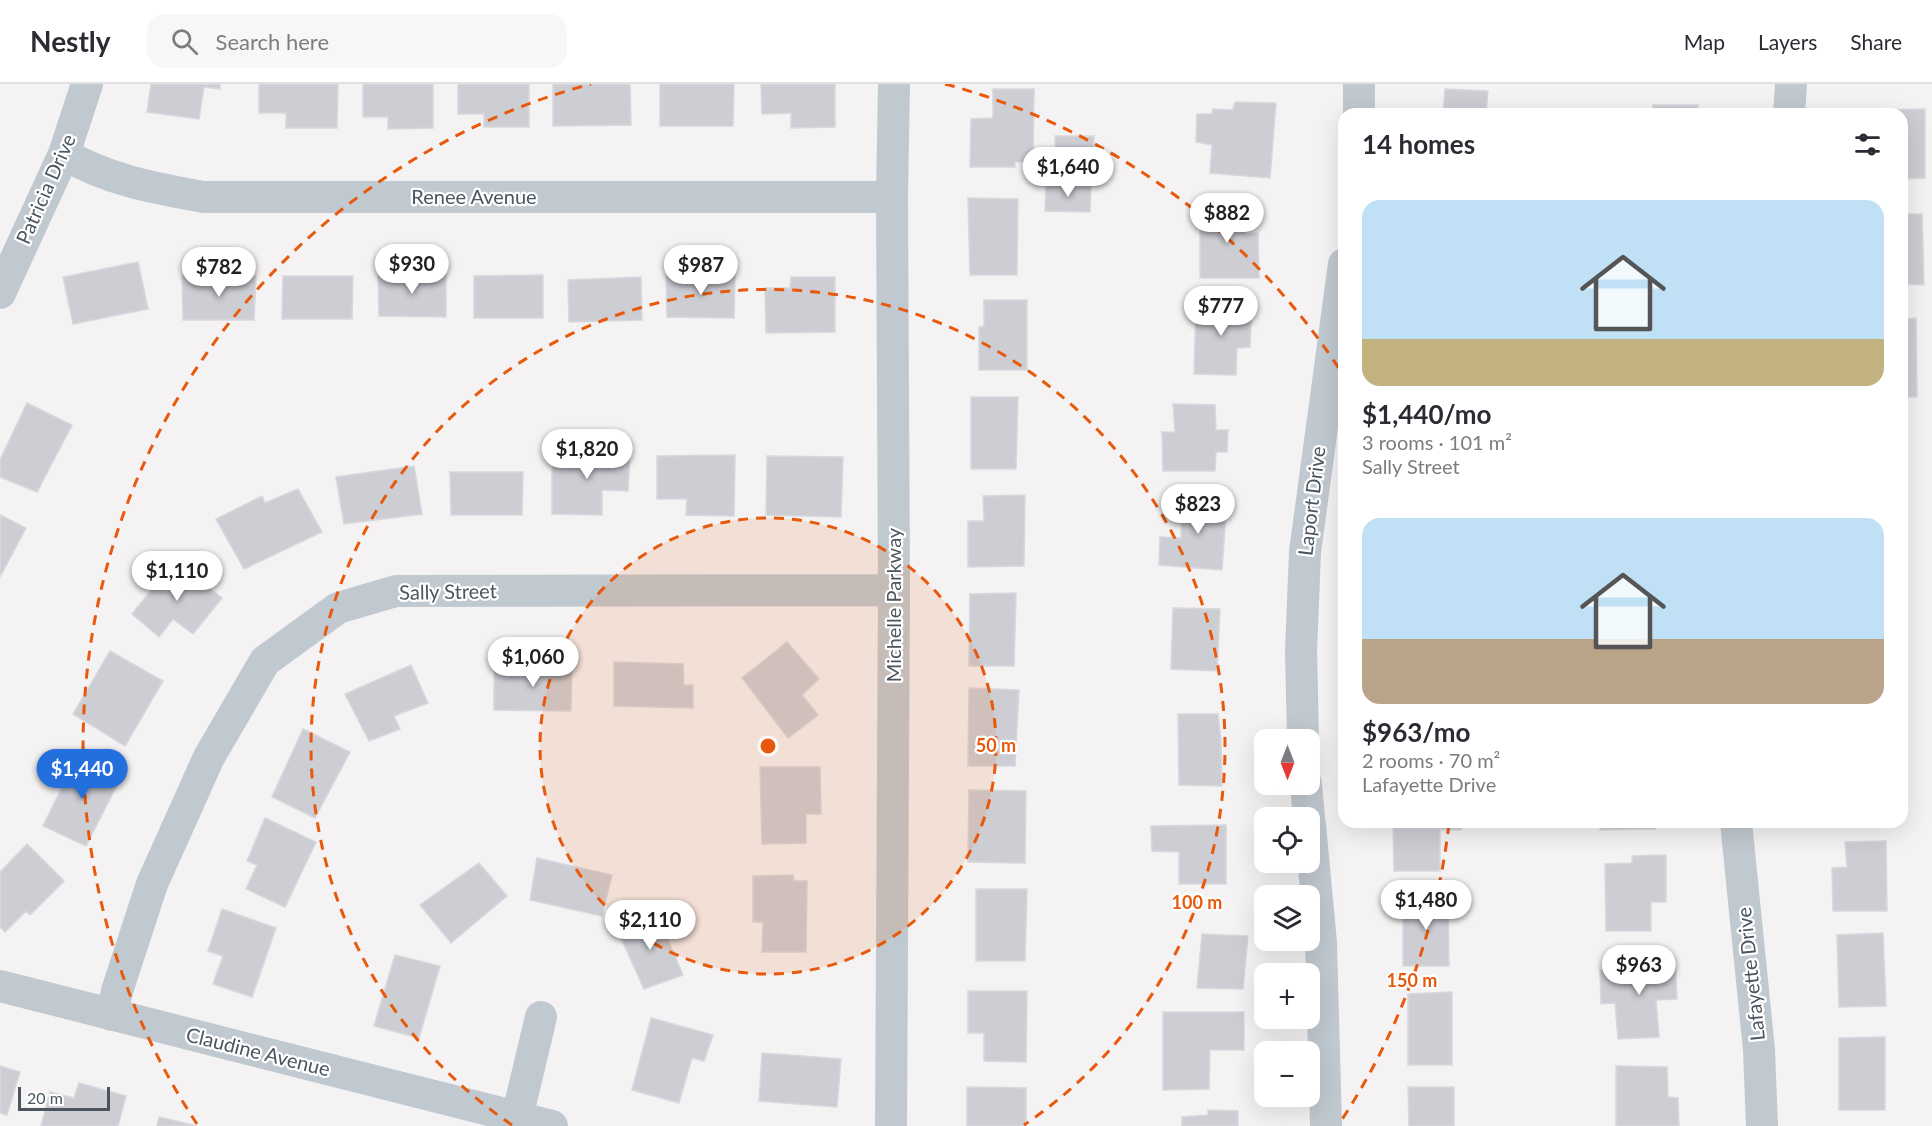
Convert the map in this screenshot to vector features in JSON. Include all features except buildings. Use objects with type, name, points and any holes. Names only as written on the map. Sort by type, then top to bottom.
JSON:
[{"type":"street","name":"Patricia Drive","points":[[0,292],[64,154],[87,84]]},
{"type":"street","name":"Michelle Parkway","points":[[891,1126],[894,84]]},
{"type":"street","points":[[1359,84],[1359,108]]},
{"type":"street","points":[[1789,108],[1791,84]]},
{"type":"street","name":"Renee Avenue","points":[[64,154],[86,168],[142,186],[204,197],[892,197]]},
{"type":"street","name":"Laport Drive","points":[[1304,729],[1301,651],[1305,552],[1338,308]]},
{"type":"street","name":"Sally Street","points":[[112,1015],[117,991],[152,884],[209,757],[266,661],[338,608],[396,591],[894,590]]},
{"type":"street","name":"Lafayette Drive","points":[[1737,828],[1759,1050],[1762,1126]]},
{"type":"street","points":[[1314,873],[1321,943],[1326,1126]]},
{"type":"street","name":"Claudine Avenue","points":[[0,986],[516,1122],[552,1126]]},
{"type":"street","points":[[516,1122],[541,1017]]}]
